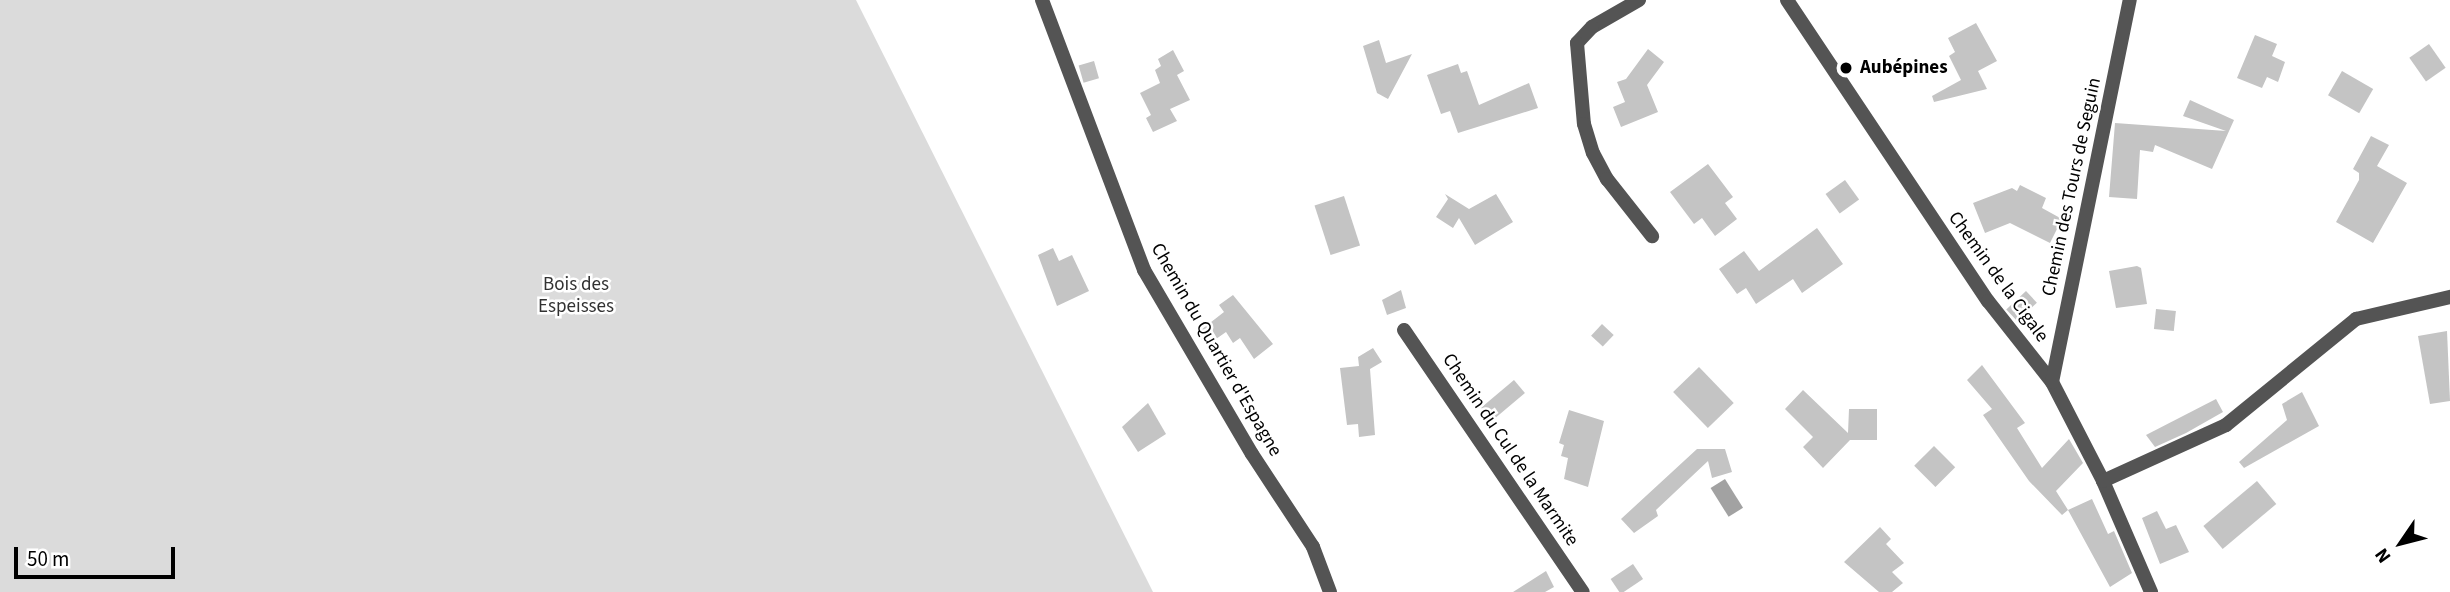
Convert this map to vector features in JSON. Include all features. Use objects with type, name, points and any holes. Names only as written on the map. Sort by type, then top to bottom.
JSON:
[{"type":"street","name":"Chemin du Quartier d'Espagne","points":[[1042,0],[1144,270],[1252,454],[1313,547],[1330,592]]},
{"type":"street","points":[[1639,0],[1592,27],[1577,43],[1584,124],[1593,153],[1607,179],[1652,236]]},
{"type":"street","name":"Chemin de la Cigale","points":[[1787,0],[1987,301],[2052,382],[2104,481],[2151,592]]},
{"type":"street","name":"Chemin des Tours de Seguin","points":[[2052,382],[2130,0]]},
{"type":"street","points":[[2104,481],[2226,425],[2356,319],[2450,297]]},
{"type":"street","name":"Chemin du Cul de la Marmite","points":[[1404,330],[1583,592]]},
{"type":"green space","name":"Bois des Espeisses","points":[[0,0],[856,0],[1153,592],[0,592]]},
{"type":"shaded area","points":[[1725,479],[1743,508],[1729,517],[1711,488]]},
{"type":"building","points":[[1976,23],[1997,61],[1978,71],[1987,89],[1934,102],[1932,96],[1961,80],[1949,56],[1955,52],[1948,38]]},
{"type":"building","points":[[2255,35],[2277,44],[2272,56],[2285,62],[2278,82],[2267,77],[2262,88],[2237,78]]},
{"type":"building","points":[[1379,40],[1386,63],[1412,54],[1388,99],[1377,93],[1363,46]]},
{"type":"building","points":[[2429,44],[2446,68],[2426,82],[2409,58]]},
{"type":"building","points":[[1648,49],[1664,62],[1647,85],[1658,112],[1621,127],[1613,107],[1625,102],[1617,82],[1626,79]]},
{"type":"building","points":[[1173,50],[1184,71],[1177,75],[1190,100],[1170,109],[1177,121],[1153,132],[1146,118],[1151,115],[1140,93],[1160,83],[1155,70],[1161,66],[1158,59]]},
{"type":"building","points":[[1094,61],[1099,78],[1084,83],[1079,65]]},
{"type":"building","points":[[1458,64],[1461,73],[1467,71],[1479,105],[1529,83],[1538,108],[1458,133],[1450,111],[1441,114],[1427,75]]},
{"type":"building","points":[[2342,71],[2373,89],[2359,113],[2328,95]]},
{"type":"building","points":[[2190,100],[2234,120],[2212,169],[2155,145],[2153,152],[2140,150],[2137,199],[2109,197],[2115,123],[2226,131],[2183,116]]},
{"type":"building","points":[[2371,136],[2389,145],[2377,166],[2407,183],[2373,243],[2336,222],[2359,180],[2359,173],[2353,169]]},
{"type":"building","points":[[1708,164],[1733,197],[1725,203],[1737,219],[1715,236],[1702,218],[1694,224],[1670,192]]},
{"type":"building","points":[[1845,180],[1859,199],[1840,214],[1826,194]]},
{"type":"building","points":[[2020,185],[2046,198],[2042,208],[2062,219],[2050,243],[2010,223],[1985,233],[1973,203],[2012,188],[2017,191]]},
{"type":"building","points":[[1445,194],[1469,209],[1496,194],[1513,222],[1475,245],[1459,218],[1453,228],[1436,217],[1448,199]]},
{"type":"building","points":[[1344,196],[1360,245],[1331,255],[1315,206]]},
{"type":"building","points":[[1817,228],[1843,264],[1802,293],[1793,279],[1756,304],[1746,288],[1737,294],[1719,269],[1744,251],[1759,271]]},
{"type":"building","points":[[1053,248],[1059,261],[1072,255],[1089,291],[1057,306],[1038,255]]},
{"type":"building","points":[[2137,266],[2141,268],[2147,304],[2116,308],[2109,271]]},
{"type":"building","points":[[1401,290],[1406,308],[1387,315],[1382,300]]},
{"type":"building","points":[[2026,291],[2037,303],[2017,321],[2006,309]]},
{"type":"building","points":[[1233,295],[1273,344],[1254,359],[1240,338],[1233,343],[1226,332],[1206,346],[1197,333],[1224,312],[1219,305]]},
{"type":"building","points":[[2156,309],[2176,311],[2174,331],[2154,329]]},
{"type":"building","points":[[1602,324],[1614,335],[1603,347],[1591,336]]},
{"type":"building","points":[[2447,331],[2450,401],[2430,404],[2418,336]]},
{"type":"building","points":[[1373,348],[1382,362],[1370,369],[1375,435],[1359,437],[1358,424],[1347,425],[1340,368],[1359,366],[1358,357]]},
{"type":"building","points":[[1982,365],[2025,423],[2017,428],[2042,468],[2069,439],[2083,463],[2056,491],[2068,510],[2062,515],[2029,481],[1983,415],[1992,409],[1967,380]]},
{"type":"building","points":[[1699,367],[1734,403],[1708,428],[1673,392]]},
{"type":"building","points":[[1514,380],[1525,393],[1492,421],[1481,408]]},
{"type":"building","points":[[1803,390],[1848,433],[1849,409],[1877,409],[1877,440],[1850,440],[1823,468],[1803,447],[1813,437],[1785,409]]},
{"type":"building","points":[[2302,392],[2319,426],[2244,468],[2239,462],[2287,420],[2282,404]]},
{"type":"building","points":[[2216,399],[2223,412],[2186,433],[2155,447],[2146,435]]},
{"type":"building","points":[[1148,403],[1166,434],[1138,452],[1122,427]]},
{"type":"building","points":[[1569,410],[1604,421],[1588,487],[1564,479],[1568,458],[1561,456],[1564,445],[1559,443]]},
{"type":"building","points":[[1934,446],[1955,467],[1935,487],[1914,466]]},
{"type":"building","points":[[1697,449],[1725,449],[1732,472],[1712,478],[1708,461],[1656,510],[1658,516],[1634,533],[1621,519]]},
{"type":"building","points":[[2257,481],[2276,504],[2223,549],[2203,526]]},
{"type":"building","points":[[2092,499],[2108,534],[2114,531],[2132,573],[2110,587],[2068,510]]},
{"type":"building","points":[[2157,511],[2166,529],[2176,525],[2189,552],[2160,564],[2142,518]]},
{"type":"building","points":[[1880,527],[1891,539],[1886,544],[1904,563],[1892,572],[1903,583],[1892,592],[1879,592],[1844,562]]},
{"type":"building","points":[[1633,564],[1643,579],[1624,592],[1619,592],[1611,579]]},
{"type":"building","points":[[1546,571],[1554,587],[1545,592],[1513,592]]},
{"type":"place","name":"Aubépines","points":[[1846,68]]}]
